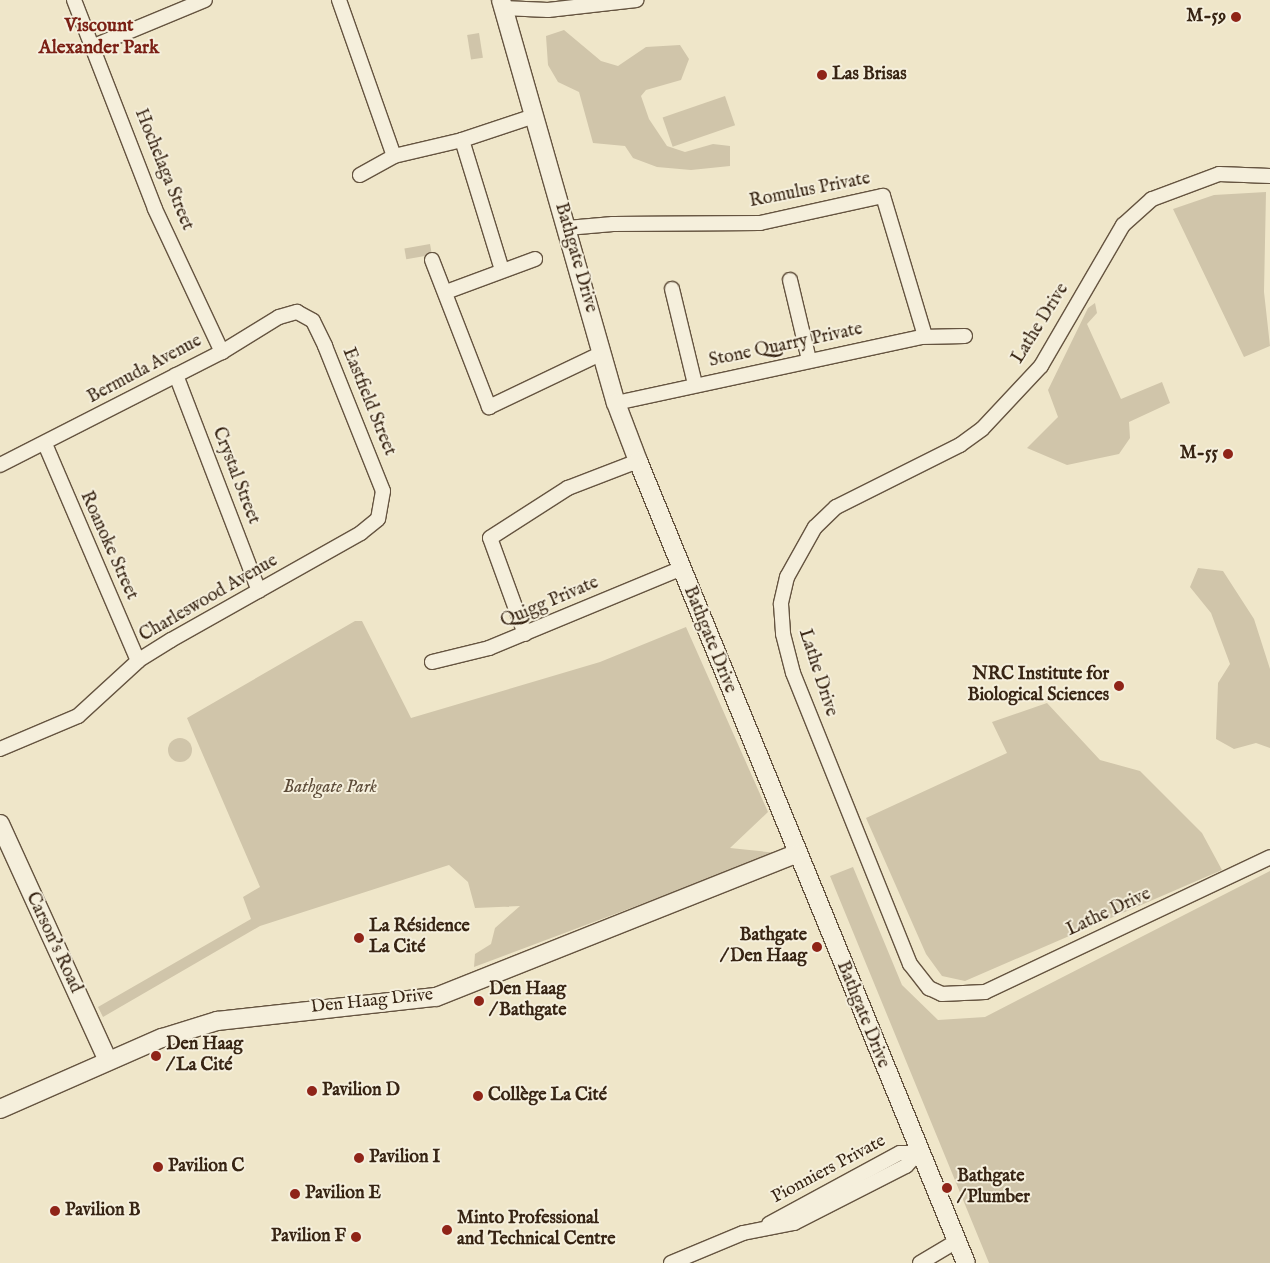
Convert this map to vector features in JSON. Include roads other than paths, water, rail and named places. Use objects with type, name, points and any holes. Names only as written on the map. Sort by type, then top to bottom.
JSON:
[{"type":"street","name":"Hochelaga Street","points":[[74,0],[94,46],[156,210],[222,352]]},
{"type":"street","points":[[94,46],[205,0]]},
{"type":"street","points":[[339,0],[394,156]]},
{"type":"street","points":[[506,3],[538,10],[636,0]]},
{"type":"street","name":"Bathgate Drive","points":[[506,3],[534,116],[568,228],[616,403],[680,569],[918,1153],[966,1263]]},
{"type":"street","points":[[360,175],[394,156],[462,140],[534,116]]},
{"type":"street","points":[[462,140],[502,270]]},
{"type":"street","name":"Lathe Drive","points":[[1270,176],[1219,174],[1152,199],[1122,225],[1041,366],[982,429],[960,445],[836,507],[815,527],[798,552],[781,604],[783,634],[793,673],[910,964],[929,988],[942,994],[985,992],[1270,856]]},
{"type":"street","name":"Romulus Private","points":[[568,228],[613,224],[760,223],[884,196],[926,336]]},
{"type":"street","points":[[446,292],[535,259]]},
{"type":"street","points":[[432,260],[490,407],[602,353]]},
{"type":"street","points":[[790,280],[809,360]]},
{"type":"street","points":[[672,290],[695,384]]},
{"type":"street","name":"Bermuda Avenue","points":[[0,465],[45,444],[222,352],[279,317],[297,312],[306,314]]},
{"type":"street","name":"Eastfield Street","points":[[306,314],[325,346],[383,491],[383,508]]},
{"type":"street","name":"Stone Quarry Private","points":[[616,403],[695,384],[926,336],[965,336]]},
{"type":"street","name":"Crystal Street","points":[[176,375],[259,591]]},
{"type":"street","name":"Roanoke Street","points":[[45,444],[138,661]]},
{"type":"street","points":[[525,634],[490,538],[568,488],[638,461]]},
{"type":"street","name":"Charleswood Avenue","points":[[0,749],[78,716],[138,661],[361,533],[378,519],[383,508]]},
{"type":"street","name":"Quigg Private","points":[[432,662],[525,634],[680,569]]},
{"type":"street","name":"Carson's Road","points":[[0,824],[108,1061]]},
{"type":"street","name":"Den Haag Drive","points":[[0,1109],[108,1061],[181,1032],[245,1016],[436,996],[796,854]]},
{"type":"street","name":"Pionniers Private","points":[[671,1263],[766,1226],[794,1224],[906,1166],[918,1153]]},
{"type":"street","points":[[920,1263],[957,1241]]},
{"type":"place","name":"M-59","points":[[1236,17]]},
{"type":"place","name":"Las Brisas","points":[[822,75]]},
{"type":"place","name":"M-55","points":[[1228,454]]},
{"type":"place","name":"NRC Institute for Biological Sciences","points":[[1119,686]]},
{"type":"place","name":"La Résidence La Cité","points":[[359,938]]},
{"type":"place","name":"Bathgate / Den Haag","points":[[817,947]]},
{"type":"place","name":"Den Haag / Bathgate","points":[[479,1001]]},
{"type":"place","name":"Den Haag / La Cité","points":[[156,1056]]},
{"type":"place","name":"Pavilion D","points":[[312,1091]]},
{"type":"place","name":"Collège La Cité","points":[[478,1096]]},
{"type":"place","name":"Pavilion I","points":[[359,1158]]},
{"type":"place","name":"Pavilion C","points":[[158,1167]]},
{"type":"place","name":"Bathgate / Plumber","points":[[947,1188]]},
{"type":"place","name":"Pavilion E","points":[[295,1194]]},
{"type":"place","name":"Pavilion B","points":[[55,1211]]},
{"type":"place","name":"Minto Professional and Technical Centre","points":[[447,1230]]},
{"type":"place","name":"Pavilion F","points":[[356,1237]]},
{"type":"district","name":"Viscount Alexander Park","points":[[99,38]]},
{"type":"park label","name":"Bathgate Park","points":[[330,788]]}]
